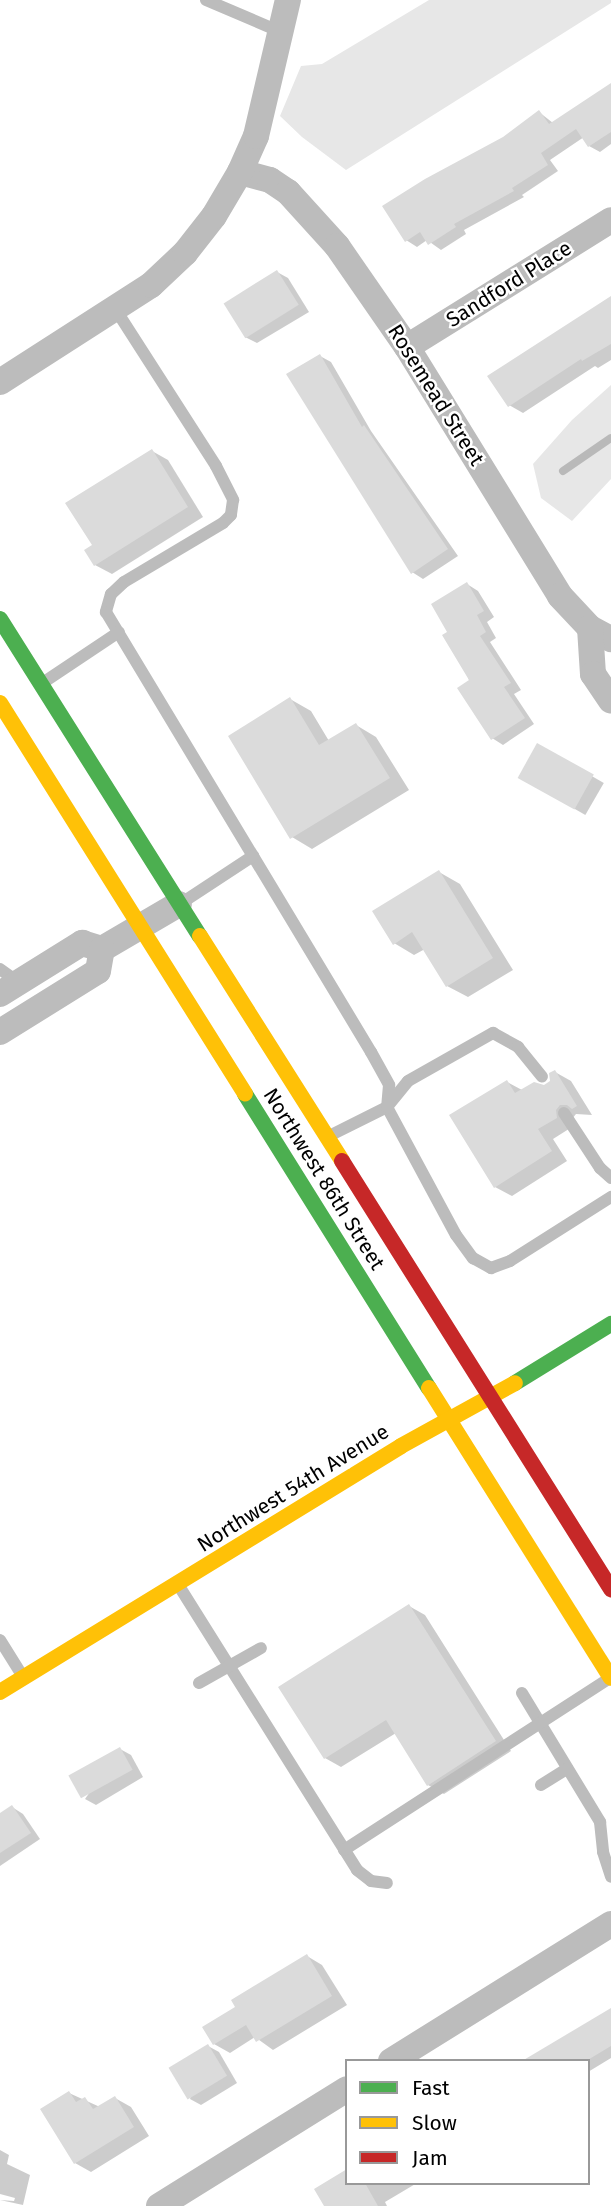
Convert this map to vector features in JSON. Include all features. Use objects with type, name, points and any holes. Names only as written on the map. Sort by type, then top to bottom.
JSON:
[{"type":"main road","name":"Northwest 86th Street","points":[[0,619],[611,1589]]},
{"type":"main road","name":"Northwest 86th Street","points":[[0,703],[611,1678]]},
{"type":"main road","name":"Northwest 54th Avenue","points":[[0,1692],[449,1419],[611,1324]]},
{"type":"street","points":[[0,383],[151,285],[185,253],[214,216],[240,172],[256,136],[288,0]]},
{"type":"street","name":"Rosemead Street","points":[[240,172],[270,180],[313,217],[360,276],[560,596],[601,633]]},
{"type":"street","name":"Sandford Place","points":[[407,348],[611,220]]},
{"type":"street","points":[[601,633],[593,674],[611,701]]},
{"type":"street","points":[[6,982],[82,943],[102,949],[179,904]]},
{"type":"street","points":[[0,1032],[98,971],[102,949]]},
{"type":"street","points":[[394,2059],[611,1924]]},
{"type":"street","points":[[159,2206],[345,2089]]},
{"type":"lane","points":[[206,0],[281,32]]},
{"type":"lane","points":[[116,310],[216,466],[233,500],[231,515],[223,523],[124,582],[111,594],[106,612],[389,1085],[387,1107],[456,1235],[473,1258],[491,1268],[510,1261],[611,1197]]},
{"type":"lane","points":[[41,684],[119,632]]},
{"type":"lane","points":[[179,904],[253,856]]},
{"type":"lane","points":[[328,1138],[387,1107],[408,1081],[494,1033],[518,1047],[541,1077]]},
{"type":"lane","points":[[564,1114],[600,1168],[611,1178]]},
{"type":"lane","points":[[177,1583],[357,1870],[371,1881],[387,1883]]},
{"type":"lane","points":[[0,1640],[23,1678]]},
{"type":"lane","points":[[199,1683],[261,1648]]},
{"type":"lane","points":[[344,1850],[530,1733],[539,1723],[611,1678]]},
{"type":"lane","points":[[522,1693],[600,1822],[603,1852],[611,1877]]},
{"type":"lane","points":[[541,1785],[567,1769]]},
{"type":"shaded area","points":[[429,0],[611,0],[611,3],[346,170],[302,137],[280,116],[301,66],[322,64]]},
{"type":"shaded area","points":[[611,385],[611,479],[572,521],[541,498],[533,464],[572,420]]},
{"type":"building","points":[[611,83],[611,132],[588,147],[576,129],[541,153],[548,165],[512,188],[514,191],[454,224],[456,227],[428,245],[420,232],[405,242],[382,206],[425,179],[503,137],[539,110],[549,124]]},
{"type":"building","points":[[277,270],[299,305],[245,338],[224,303]]},
{"type":"building","points":[[611,296],[611,344],[582,361],[581,359],[508,407],[487,376]]},
{"type":"building","points":[[320,354],[362,427],[364,425],[448,549],[411,574],[286,374]]},
{"type":"building","points":[[152,449],[188,507],[94,566],[84,550],[92,545],[65,503]]},
{"type":"building","points":[[467,582],[484,611],[477,615],[486,632],[480,636],[511,683],[504,687],[525,718],[491,740],[457,688],[469,680],[442,635],[447,632],[431,604]]},
{"type":"building","points":[[290,697],[319,745],[356,723],[390,778],[290,839],[228,736]]},
{"type":"building","points":[[537,743],[594,775],[574,809],[518,778]]},
{"type":"building","points":[[439,870],[493,958],[446,987],[412,932],[393,945],[372,911]]},
{"type":"building","points":[[555,1070],[577,1106],[572,1109],[567,1105],[560,1105],[556,1110],[557,1118],[538,1129],[552,1151],[494,1188],[449,1115],[507,1080],[515,1093],[534,1082],[544,1085],[550,1081],[549,1073]]},
{"type":"building","points":[[409,1604],[496,1741],[427,1786],[386,1720],[324,1759],[278,1687]]},
{"type":"building","points":[[120,1747],[133,1770],[81,1798],[68,1776]]},
{"type":"building","points":[[12,1805],[31,1833],[0,1853],[0,1813]]},
{"type":"building","points":[[307,1954],[332,1996],[256,2042],[246,2025],[213,2045],[202,2027],[235,2007],[231,2000]]},
{"type":"building","points":[[611,2008],[611,2046],[589,2059],[525,2059]]},
{"type":"building","points":[[208,2044],[227,2076],[188,2099],[169,2068]]},
{"type":"building","points":[[69,2091],[76,2102],[85,2097],[93,2109],[115,2096],[134,2127],[74,2164],[40,2109]]},
{"type":"building","points":[[345,2170],[345,2185],[366,2185],[378,2206],[324,2206],[314,2189]]},
{"type":"waterway","points":[[563,471],[611,438]]},
{"type":"traffic: fast","points":[[0,619],[200,936]]},
{"type":"traffic: fast","points":[[245,1094],[429,1388]]},
{"type":"traffic: fast","points":[[515,1383],[611,1324]]},
{"type":"traffic: slow","points":[[0,703],[245,1094]]},
{"type":"traffic: slow","points":[[200,936],[342,1161]]},
{"type":"traffic: slow","points":[[0,1692],[401,1446],[515,1383]]},
{"type":"traffic: slow","points":[[429,1388],[611,1678]]},
{"type":"traffic: jam","points":[[342,1161],[611,1589]]}]
